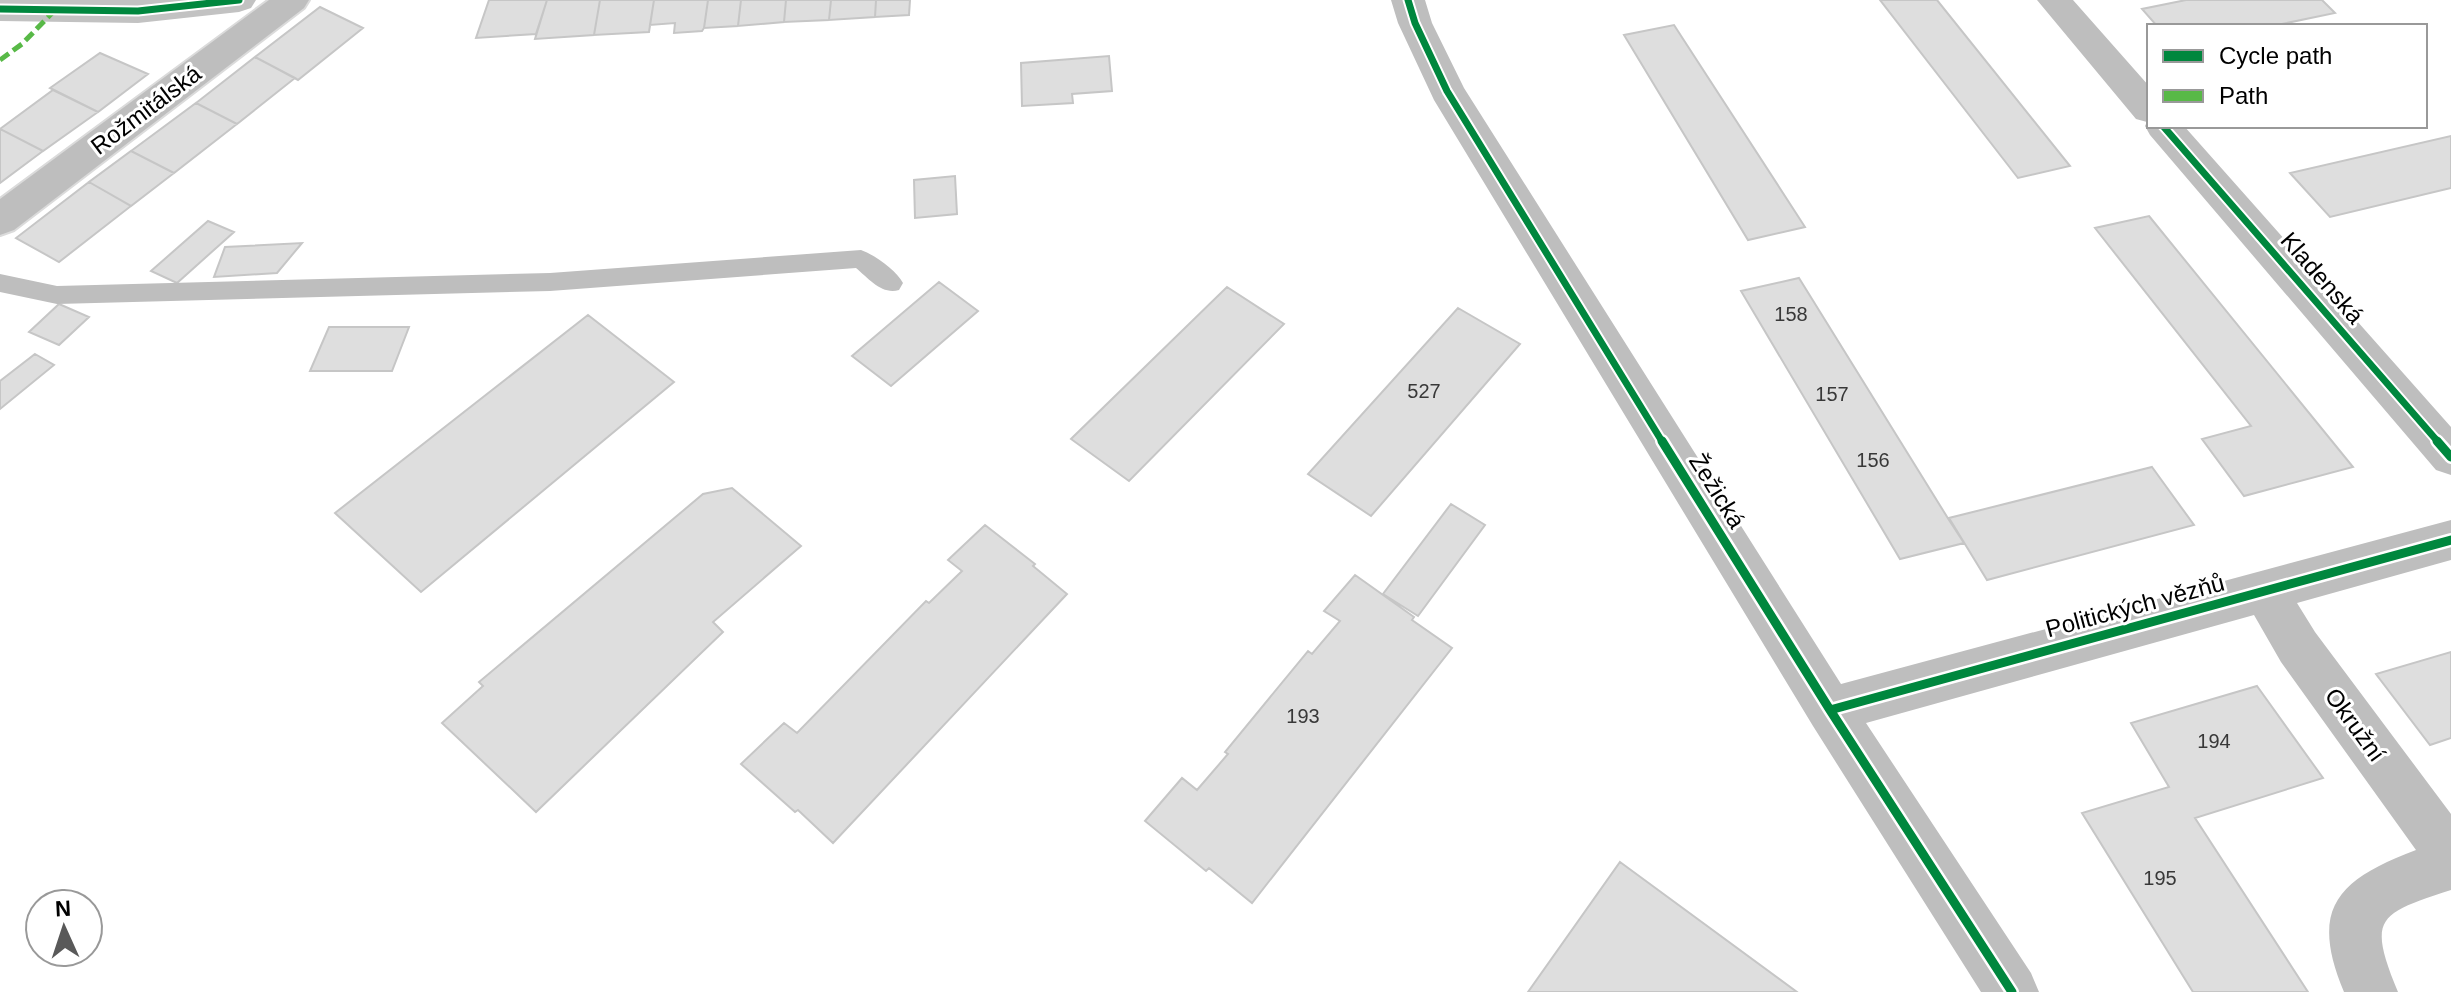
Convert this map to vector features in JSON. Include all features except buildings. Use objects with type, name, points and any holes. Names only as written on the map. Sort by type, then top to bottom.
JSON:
[{"type":"street","points":[[0,9],[138,11],[239,0]]},
{"type":"street","name":"Rožmitálská","points":[[0,220],[292,0]]},
{"type":"street","name":"Žežická","points":[[1408,0],[1415,23],[1447,91],[1830,710],[2012,992]]},
{"type":"street","points":[[2054,0],[2147,108]]},
{"type":"street","name":"Kladenská","points":[[2165,128],[2451,457]]},
{"type":"street","name":"Politických vězňů","points":[[1830,710],[2451,540]]},
{"type":"street","name":"Okružní","points":[[2265,591],[2298,647],[2451,856]]},
{"type":"street","points":[[2371,992],[2359,968],[2352,931],[2363,905],[2386,886],[2451,864]]},
{"type":"lane","points":[[0,283],[57,295],[550,282],[861,259],[891,283]]},
{"type":"marked path","points":[[0,60],[22,44],[56,9]]},
{"type":"cycle path","points":[[0,9],[138,11],[239,0]]},
{"type":"cycle path","points":[[1408,0],[1415,23],[1447,91],[1576,303],[1830,710],[2012,992]]},
{"type":"cycle path","points":[[2165,128],[2451,457]]},
{"type":"cycle path","points":[[1830,710],[2451,540]]}]
